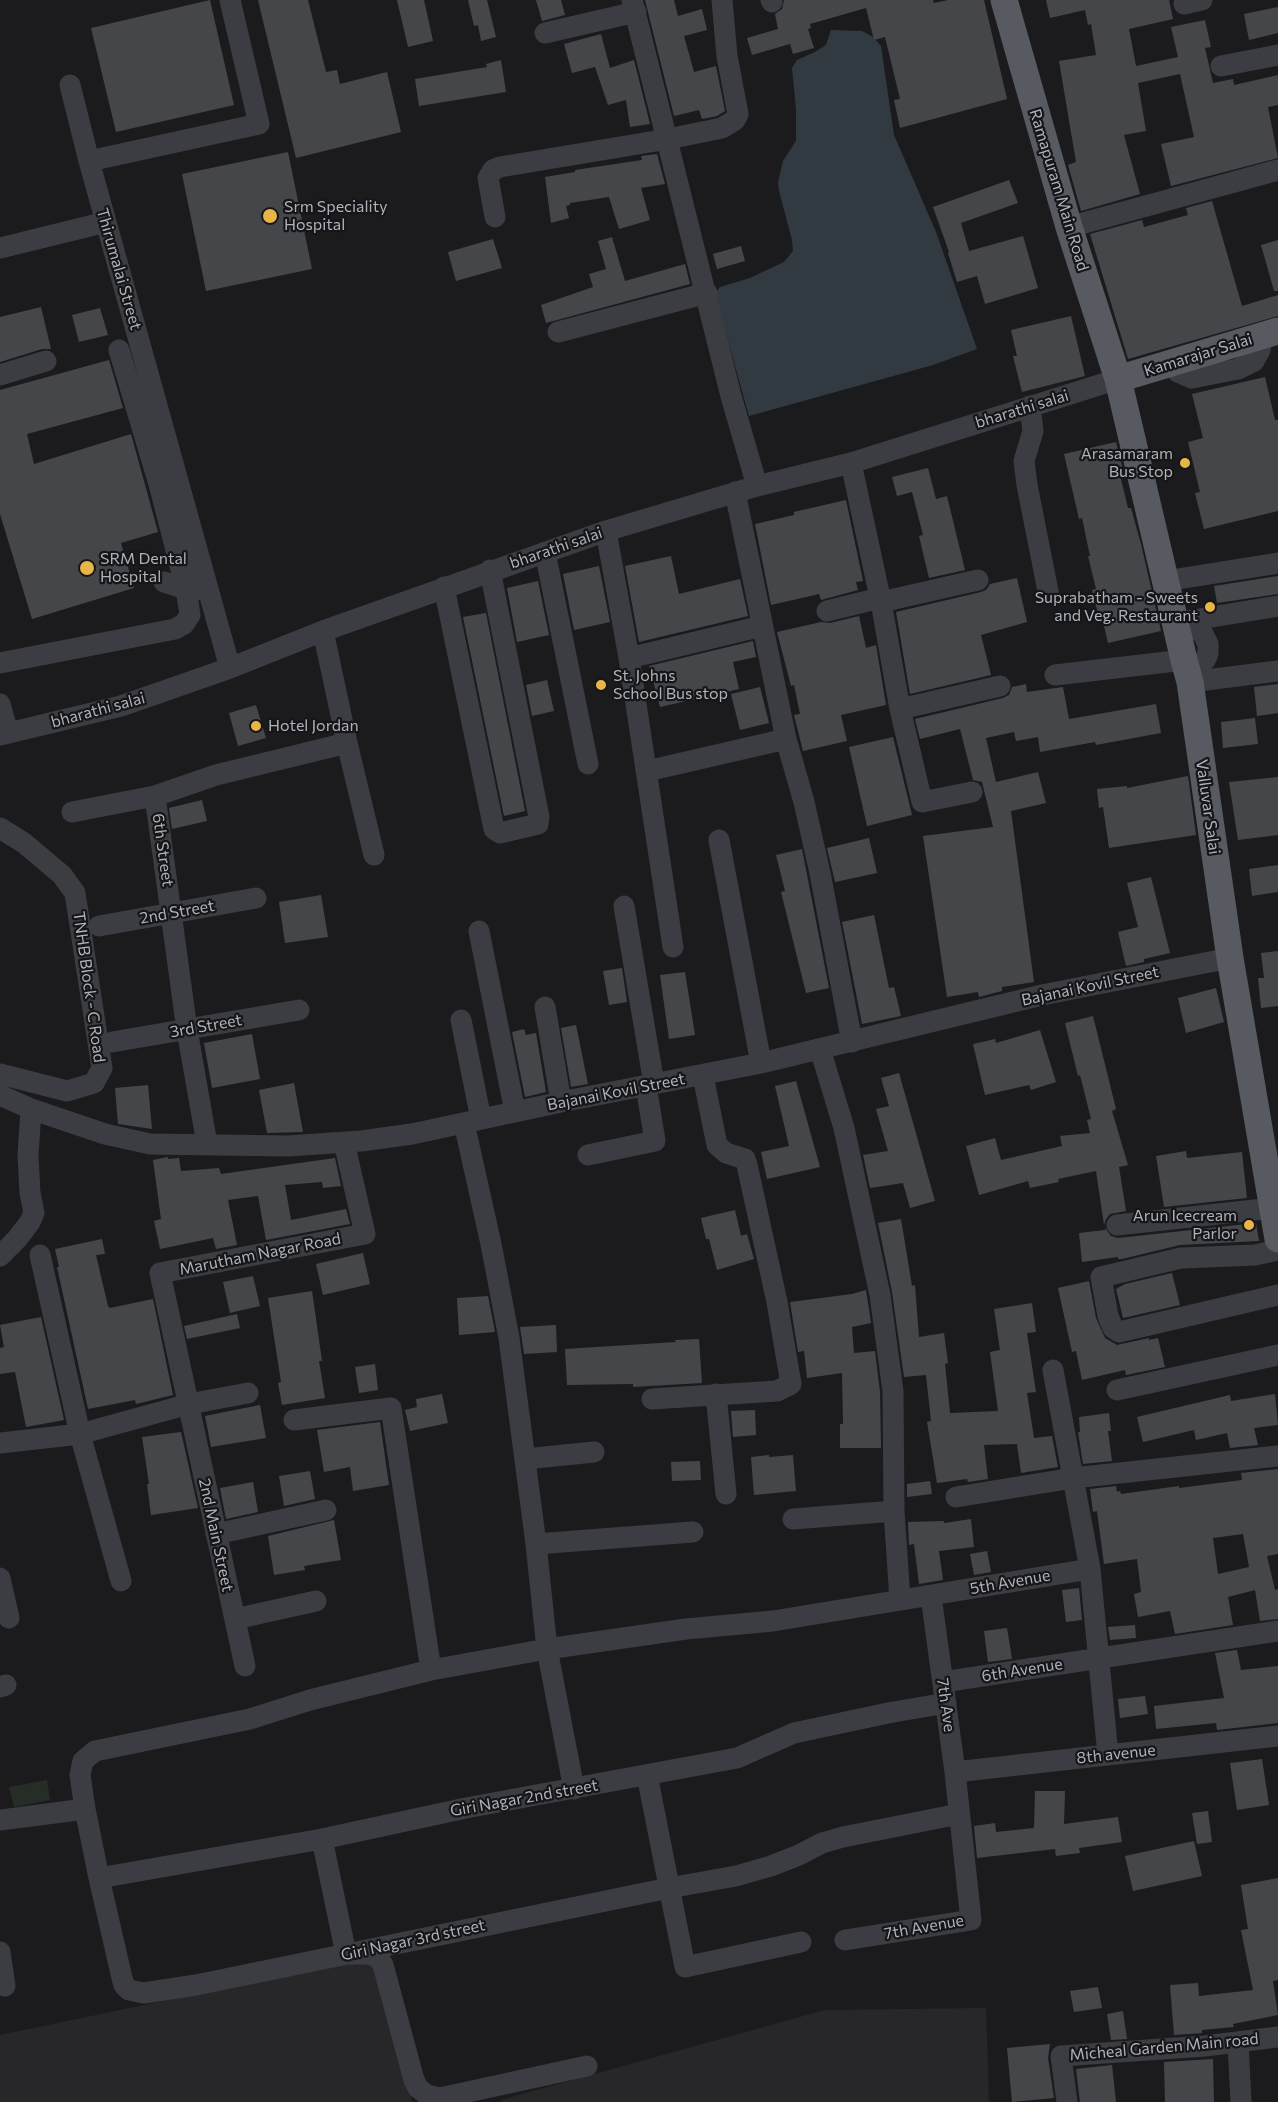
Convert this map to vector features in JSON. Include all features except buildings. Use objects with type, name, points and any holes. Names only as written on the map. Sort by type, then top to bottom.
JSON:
[{"type":"main road","name":"Ramapuram Main Road","points":[[1004,0],[1069,227],[1118,379]]},
{"type":"main road","name":"Kamarajar Salai","points":[[1118,379],[1270,333]]},
{"type":"main road","name":"Valluvar Salai","points":[[1118,379],[1187,671],[1230,958],[1276,1222]]},
{"type":"street","points":[[89,161],[259,124],[230,0]]},
{"type":"street","points":[[495,218],[488,178],[493,170],[500,167],[668,139],[722,128],[735,120],[738,114],[727,56],[722,0]]},
{"type":"street","points":[[545,33],[634,6],[731,396],[757,486]]},
{"type":"street","points":[[1221,66],[1278,55]]},
{"type":"street","name":"Thirumalai Street","points":[[70,85],[230,668]]},
{"type":"street","points":[[1069,227],[1278,170]]},
{"type":"street","points":[[0,248],[106,222]]},
{"type":"street","points":[[558,332],[707,293]]},
{"type":"street","points":[[0,663],[175,629],[184,624],[190,615],[186,589],[159,484],[119,350]]},
{"type":"street","points":[[0,375],[46,361]]},
{"type":"street","name":"bharathi salai","points":[[4,734],[121,706],[230,668],[322,631],[490,570],[606,531],[735,492],[851,463],[1118,379]]},
{"type":"street","points":[[1030,406],[1033,431],[1024,461],[1048,591]]},
{"type":"street","points":[[851,463],[881,600],[900,710],[922,802],[972,792]]},
{"type":"street","points":[[735,492],[786,739],[804,801],[820,873],[852,1042]]},
{"type":"street","points":[[606,531],[629,658],[673,947]]},
{"type":"street","points":[[545,552],[588,764]]},
{"type":"street","points":[[1166,581],[1278,563]]},
{"type":"street","points":[[444,587],[494,829],[500,833],[538,824],[539,817],[490,570]]},
{"type":"street","points":[[826,611],[978,580]]},
{"type":"street","points":[[164,582],[186,589],[208,588]]},
{"type":"street","points":[[1175,625],[1278,606]]},
{"type":"street","points":[[629,658],[762,626]]},
{"type":"street","points":[[322,631],[374,855]]},
{"type":"street","points":[[1055,675],[1278,671]]},
{"type":"street","points":[[900,710],[1000,687]]},
{"type":"street","points":[[0,704],[4,734]]},
{"type":"street","points":[[647,771],[786,739]]},
{"type":"street","name":"6th Street","points":[[207,1144],[187,1030],[155,796],[216,775],[347,743]]},
{"type":"street","points":[[72,812],[155,796]]},
{"type":"street","name":"TNHB Block - C Road","points":[[0,828],[24,843],[62,875],[75,893],[102,1068],[94,1083],[68,1091],[0,1074]]},
{"type":"street","points":[[719,840],[761,1064]]},
{"type":"street","name":"2nd Street","points":[[99,926],[256,898]]},
{"type":"street","points":[[588,1155],[655,1141],[650,1085],[624,906]]},
{"type":"street","points":[[479,931],[515,1112]]},
{"type":"street","name":"Bajanai Kovil Street","points":[[0,1095],[31,1109],[105,1134],[150,1144],[288,1146],[345,1142],[412,1134],[561,1102],[761,1064],[1042,995],[1230,958]]},
{"type":"street","points":[[545,1007],[561,1102]]},
{"type":"street","name":"3rd Street","points":[[112,1042],[299,1010]]},
{"type":"street","points":[[462,1020],[472,1121],[491,1244],[509,1338],[547,1648],[574,1789]]},
{"type":"street","points":[[820,1049],[844,1128],[880,1295],[893,1391],[894,1510],[900,1600]]},
{"type":"street","points":[[652,1399],[777,1391],[790,1384],[777,1302],[747,1165],[745,1159],[726,1153],[717,1145],[703,1076]]},
{"type":"street","points":[[0,1256],[17,1239],[34,1213],[30,1193],[28,1156],[31,1109]]},
{"type":"street","name":"Marutham Nagar Road","points":[[189,1404],[160,1273],[365,1234],[345,1142]]},
{"type":"street","points":[[1118,1225],[1276,1222]]},
{"type":"street","points":[[1278,1250],[1255,1255],[1181,1258],[1101,1277],[1108,1316],[1113,1328],[1119,1332],[1261,1301],[1278,1295]]},
{"type":"street","points":[[40,1255],[80,1434],[121,1581]]},
{"type":"street","points":[[1117,1390],[1278,1355]]},
{"type":"street","points":[[1053,1370],[1090,1569],[1108,1755]]},
{"type":"street","points":[[0,1443],[80,1434],[189,1404],[248,1393]]},
{"type":"street","points":[[716,1394],[726,1494]]},
{"type":"street","name":"2nd Main Street","points":[[189,1404],[245,1666]]},
{"type":"street","points":[[294,1420],[391,1408],[431,1670]]},
{"type":"street","points":[[525,1459],[594,1452]]},
{"type":"street","points":[[956,1497],[1073,1478],[1278,1456]]},
{"type":"street","points":[[216,1534],[326,1510]]},
{"type":"street","points":[[793,1519],[894,1510]]},
{"type":"street","points":[[536,1544],[693,1532]]},
{"type":"street","name":"5th Avenue","points":[[431,1670],[547,1648],[686,1629],[773,1621],[1090,1569]]},
{"type":"street","points":[[0,1578],[9,1618]]},
{"type":"street","name":"7th Ave","points":[[931,1596],[959,1814]]},
{"type":"street","points":[[234,1619],[316,1601]]},
{"type":"street","name":"6th Avenue","points":[[943,1682],[1278,1631]]},
{"type":"street","name":"Giri Nagar 3rd street","points":[[431,1670],[348,1689],[250,1719],[95,1751],[83,1761],[80,1775],[85,1809],[124,1985],[135,1992],[158,1992],[736,1876],[771,1866],[822,1843],[843,1837],[959,1814]]},
{"type":"street","name":"Giri Nagar 2nd street","points":[[99,1878],[322,1839],[466,1808],[737,1758],[794,1733],[946,1703]]},
{"type":"street","name":"8th avenue","points":[[955,1772],[1278,1737]]},
{"type":"street","points":[[648,1775],[686,1967],[801,1942]]},
{"type":"street","points":[[0,1820],[85,1809]]},
{"type":"street","name":"7th Avenue","points":[[845,1940],[971,1920],[959,1814]]},
{"type":"street","points":[[322,1839],[346,1954],[378,1956],[383,1965],[418,2088],[427,2095],[440,2098],[587,2066]]},
{"type":"street","points":[[0,1952],[5,1986]]},
{"type":"street","name":"Micheal Garden Main road","points":[[1067,2102],[1061,2056],[1278,2037]]},
{"type":"street","points":[[1238,2042],[1241,2102]]},
{"type":"shaded area","points":[[831,30],[862,31],[873,37],[881,46],[894,135],[936,232],[977,349],[933,365],[749,416],[715,294],[720,287],[750,278],[784,262],[793,251],[778,182],[783,161],[796,141],[792,68],[797,60],[826,45]]},
{"type":"shaded area","points":[[47,1780],[50,1800],[14,1807],[9,1787]]},
{"type":"shaded area","points":[[375,1957],[412,2102],[0,2102],[0,2035]]},
{"type":"shaded area","points":[[986,2008],[989,2102],[501,2102],[501,2100],[825,2010]]},
{"type":"place","name":"Srm Speciality Hospital","points":[[270,216]]},
{"type":"place","name":"Arasamaram Bus Stop","points":[[1185,463]]},
{"type":"place","name":"SRM Dental Hospital","points":[[87,568]]},
{"type":"place","name":"Suprabatham - Sweets and Veg. Restaurant","points":[[1210,607]]},
{"type":"place","name":"St. Johns School Bus stop","points":[[601,685]]},
{"type":"place","name":"Hotel Jordan","points":[[256,726]]},
{"type":"place","name":"Arun Icecream Parlor","points":[[1249,1225]]}]
